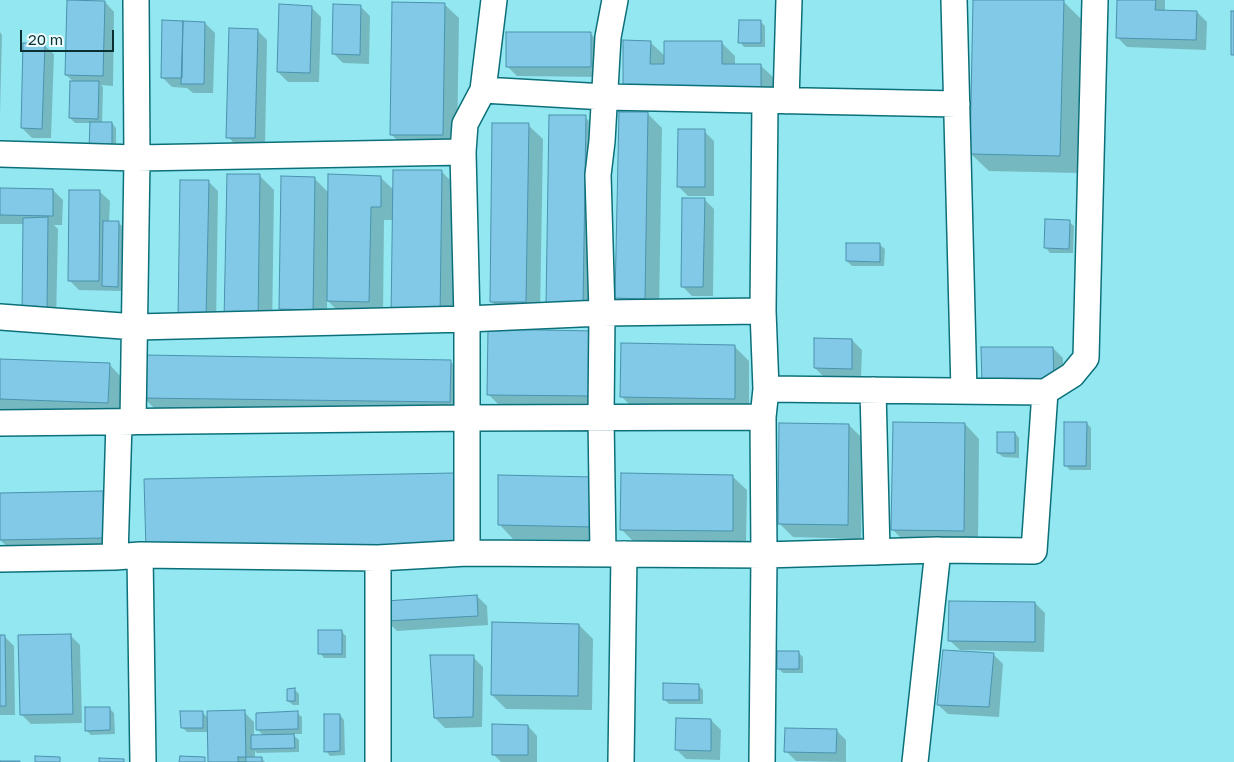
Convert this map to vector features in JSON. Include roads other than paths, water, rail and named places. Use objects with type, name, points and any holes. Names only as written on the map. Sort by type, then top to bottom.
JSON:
[{"type":"street","points":[[136,0],[136,327],[126,422],[128,556],[143,762]]},
{"type":"street","points":[[467,553],[468,418],[463,152],[465,124],[483,90],[494,0]]},
{"type":"street","points":[[615,0],[608,37],[598,174],[602,313],[601,417],[614,553],[621,762]]},
{"type":"street","points":[[762,762],[763,417],[766,389],[763,311],[776,101],[789,0]]},
{"type":"street","points":[[954,0],[964,392]]},
{"type":"street","points":[[766,389],[1045,392],[1072,375],[1086,358],[1095,0]]},
{"type":"street","points":[[483,90],[605,97],[957,104]]},
{"type":"street","points":[[0,154],[137,158],[463,152]]},
{"type":"street","points":[[0,317],[136,327],[467,319],[602,313],[763,311]]},
{"type":"street","points":[[873,390],[876,552]]},
{"type":"street","points":[[0,559],[128,556],[378,558],[467,553],[764,555],[938,550],[1034,551],[1045,392]]},
{"type":"street","points":[[0,423],[763,417]]},
{"type":"street","points":[[915,762],[938,550]]},
{"type":"street","points":[[378,558],[378,762]]}]
